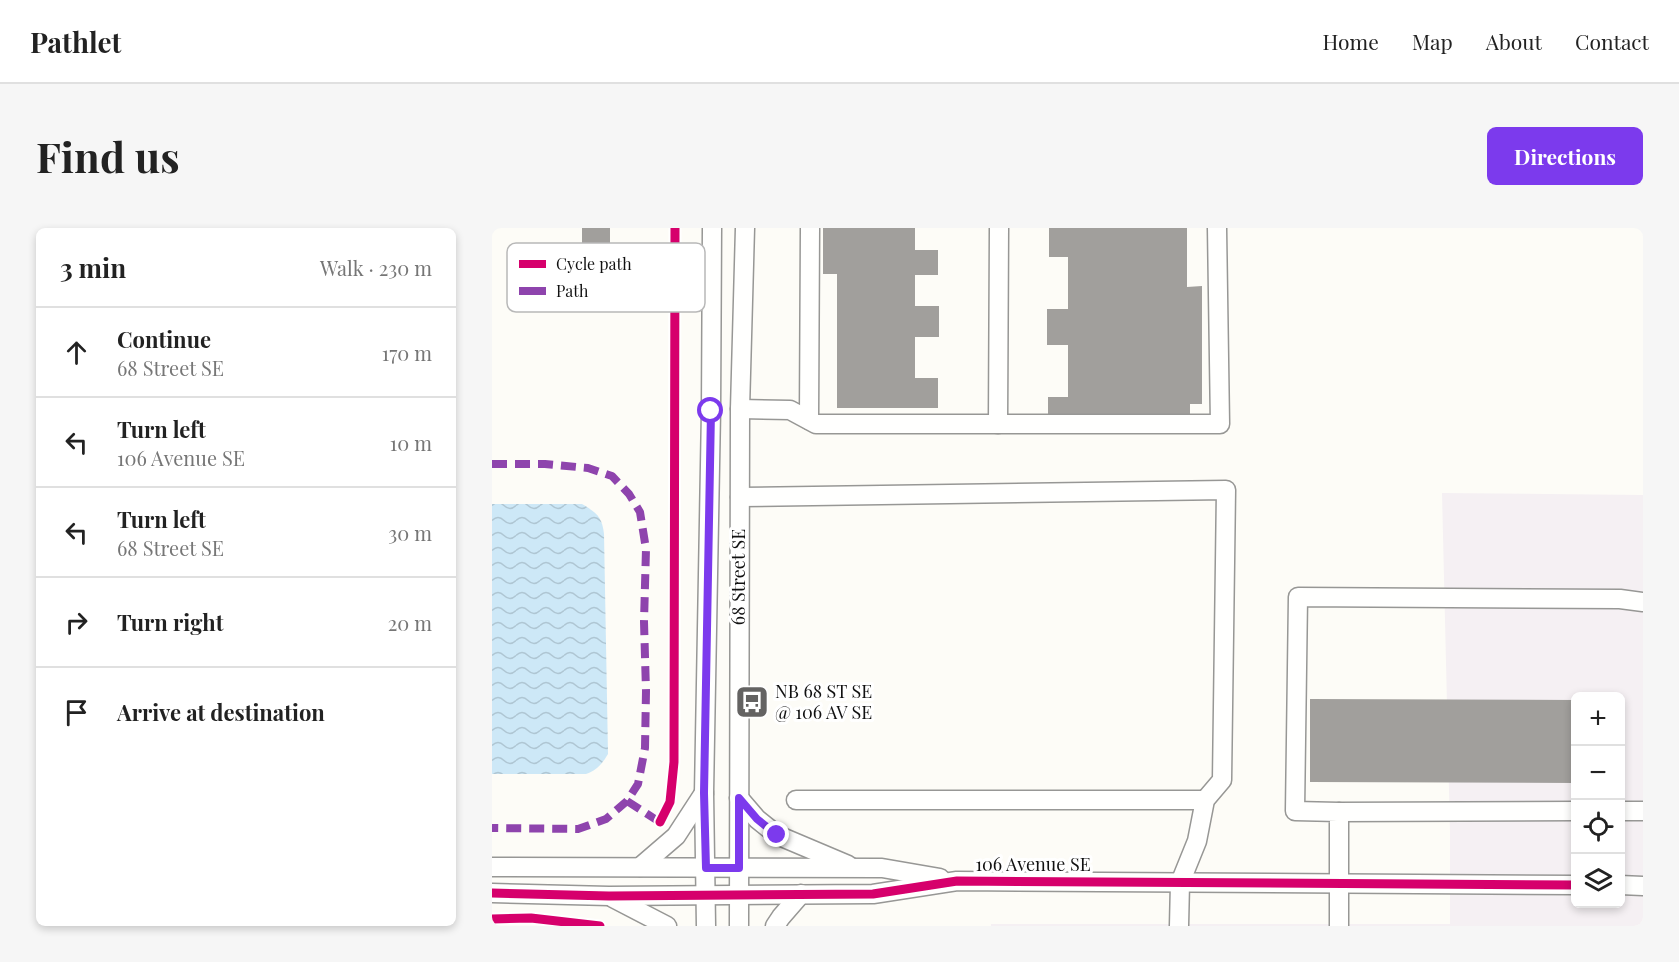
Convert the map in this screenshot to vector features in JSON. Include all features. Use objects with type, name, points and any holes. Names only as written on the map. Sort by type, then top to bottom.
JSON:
[{"type":"street","name":"68 Street SE","points":[[706,926],[704,793],[712,228]]},
{"type":"street","name":"68 Street SE","points":[[739,926],[740,409],[745,228]]},
{"type":"street","points":[[809,420],[810,228]]},
{"type":"street","points":[[998,424],[999,228]]},
{"type":"street","points":[[740,409],[790,410],[816,424],[1220,423],[1216,228]]},
{"type":"street","points":[[740,497],[1226,490],[1222,780],[1205,800],[1197,841],[1180,883],[1179,926]]},
{"type":"street","points":[[1571,811],[1295,811],[1298,597],[1620,599],[1643,602]]},
{"type":"street","points":[[640,867],[676,836],[704,793]]},
{"type":"street","points":[[739,798],[757,819],[777,835],[854,868]]},
{"type":"street","points":[[796,800],[1205,800]]},
{"type":"street","points":[[1625,811],[1643,811]]},
{"type":"street","points":[[1339,812],[1339,926]]},
{"type":"street","name":"106 Avenue SE","points":[[492,867],[882,868],[957,881]]},
{"type":"street","name":"106 Avenue SE","points":[[492,893],[609,896],[873,894],[957,881],[1571,885]]},
{"type":"street","points":[[1625,885],[1643,885]]},
{"type":"street","points":[[775,926],[801,894]]},
{"type":"street","points":[[609,896],[667,926]]},
{"type":"shaded area","points":[[1442,493],[1643,495],[1643,926],[991,926],[991,924],[1450,924]]},
{"type":"water","points":[[492,504],[582,504],[595,513],[602,523],[608,754],[599,766],[586,774],[492,774]]},
{"type":"building","points":[[582,228],[610,228],[610,243],[582,243]]},
{"type":"building","points":[[823,228],[915,228],[915,250],[938,250],[938,275],[915,275],[915,306],[939,306],[939,337],[915,337],[915,378],[938,378],[938,408],[837,408],[837,274],[823,274]]},
{"type":"building","points":[[1049,228],[1187,228],[1187,287],[1202,286],[1202,404],[1190,404],[1190,416],[1048,416],[1048,397],[1068,397],[1068,345],[1047,345],[1047,309],[1068,309],[1068,257],[1049,257]]},
{"type":"building","points":[[1310,699],[1571,700],[1571,783],[1310,782]]},
{"type":"marked path","points":[[492,464],[545,464],[588,468],[612,476],[629,494],[640,512],[646,549],[645,748],[638,784],[627,801],[606,819],[578,829],[492,828]]},
{"type":"marked path","points":[[627,801],[658,821]]},
{"type":"cycle path","points":[[675,228],[675,243]]},
{"type":"cycle path","points":[[660,822],[670,802],[674,762],[675,312]]},
{"type":"cycle path","points":[[492,893],[609,896],[873,894],[957,881],[1571,885]]},
{"type":"cycle path","points":[[492,919],[531,918],[600,926]]},
{"type":"place","name":"NB 68 ST SE @ 106 AV SE","points":[[752,702]]},
{"type":"route","points":[[711,411],[704,793],[706,868],[739,868],[739,798],[757,819],[777,835]]}]
